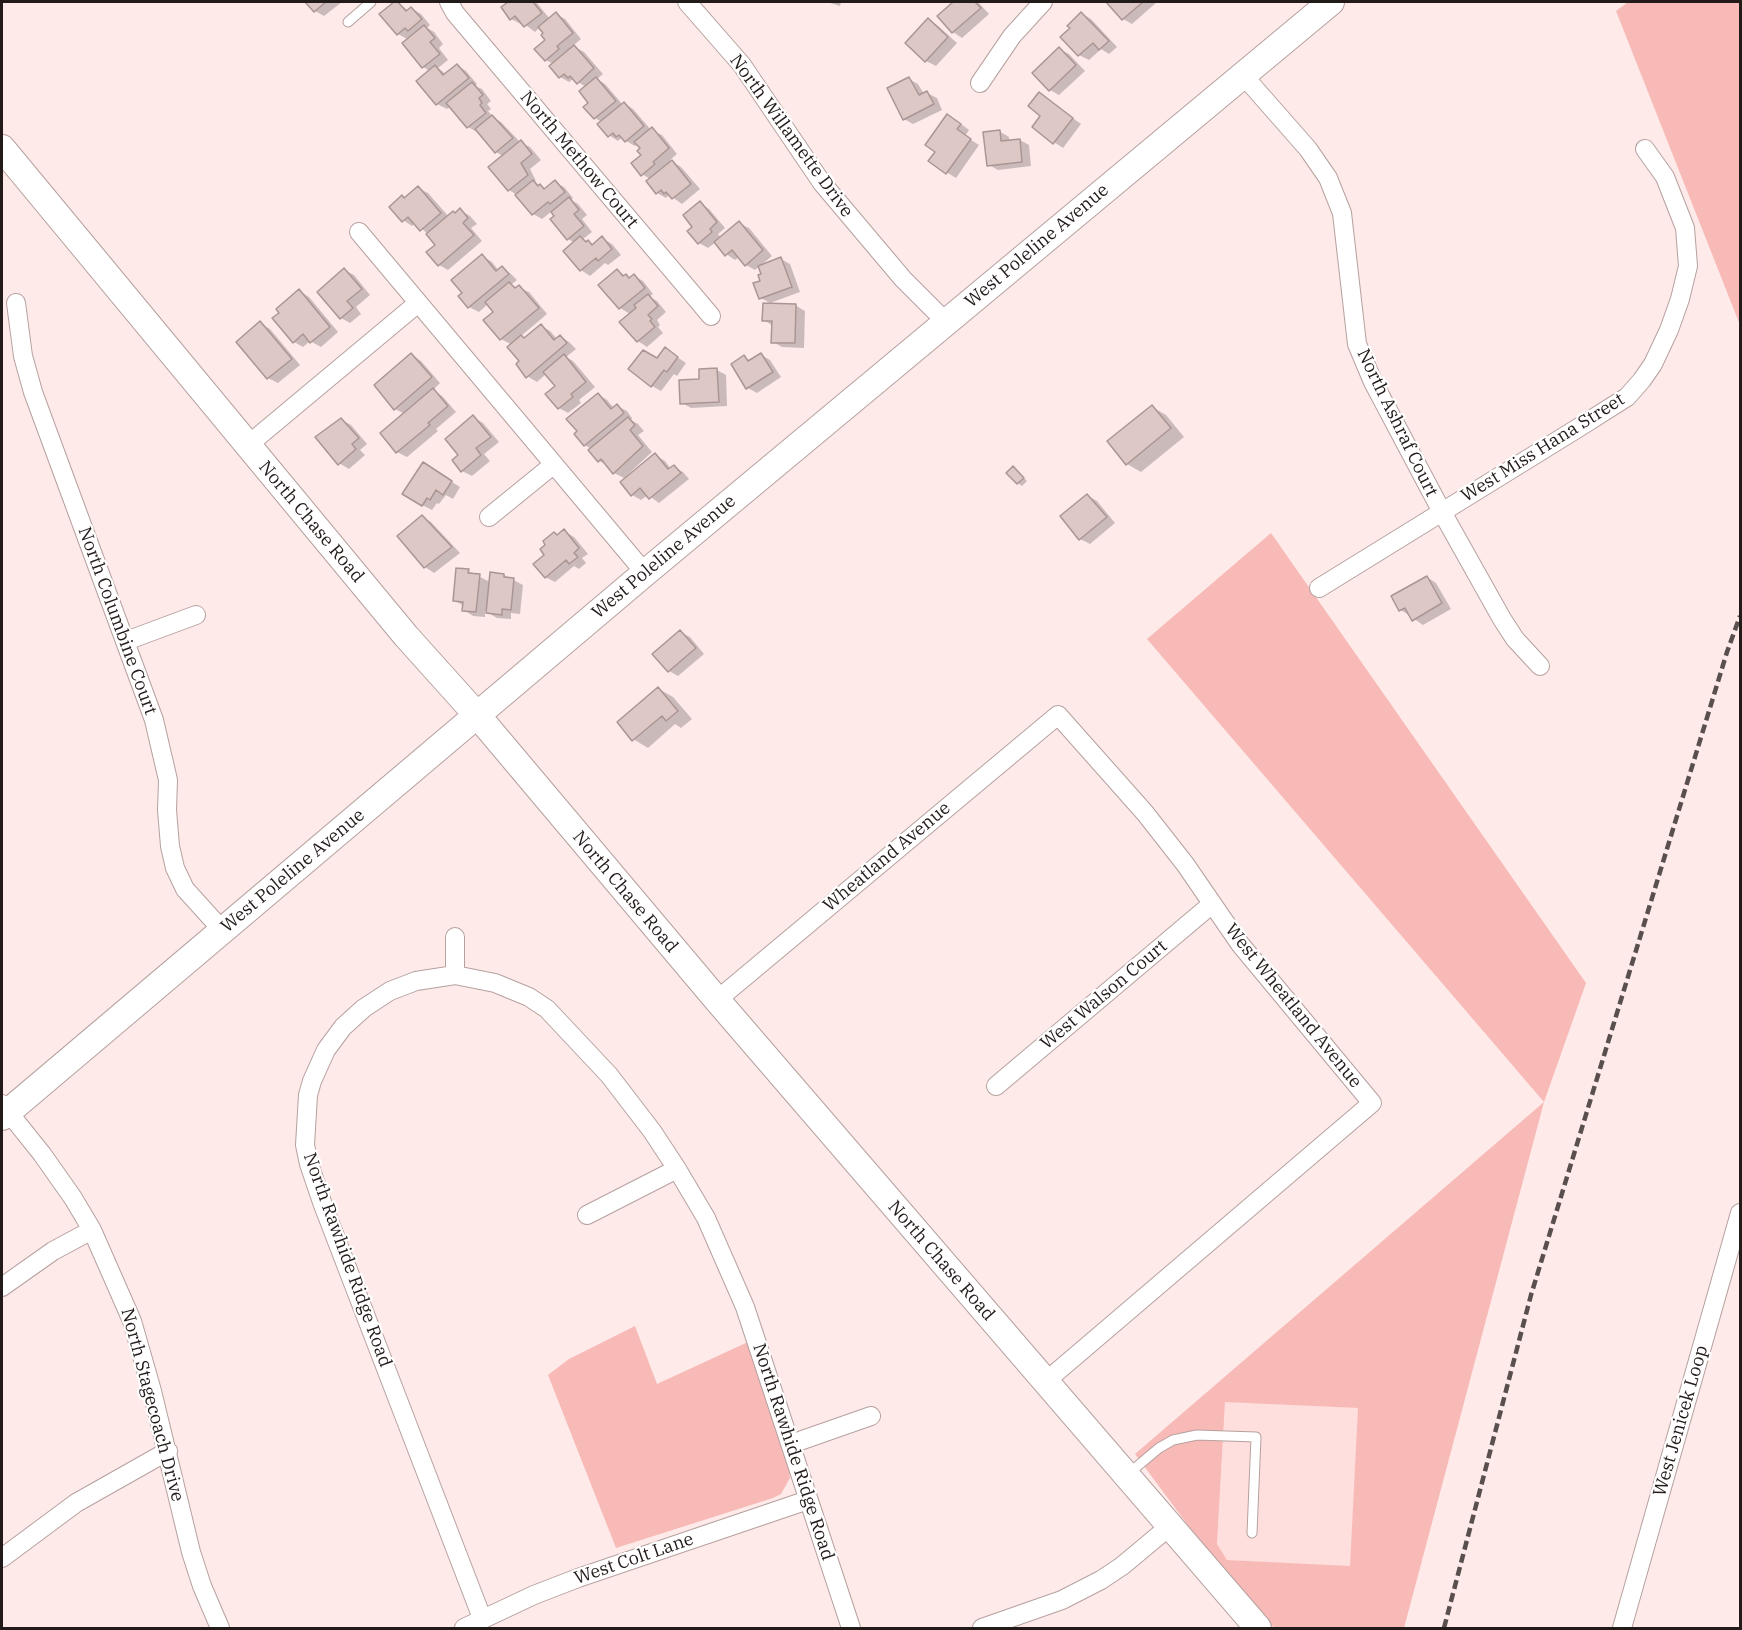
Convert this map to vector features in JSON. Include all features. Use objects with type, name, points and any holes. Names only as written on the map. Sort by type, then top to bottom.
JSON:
[{"type":"street","name":"North Methow Court","points":[[449,2],[455,13],[711,316]]},
{"type":"street","name":"North Willamette Drive","points":[[687,2],[742,65],[822,183],[903,279],[946,322]]},
{"type":"street","points":[[980,83],[1012,36],[1042,2]]},
{"type":"street","name":"West Poleline Avenue","points":[[4,1111],[223,931],[645,573],[1331,2]]},
{"type":"street","name":"North Ashraf Court","points":[[1243,75],[1308,149],[1328,178],[1342,213],[1357,344],[1373,382],[1502,619],[1515,639],[1540,666]]},
{"type":"street","name":"North Chase Road","points":[[2,148],[406,636],[477,715],[717,1000],[1258,1629]]},
{"type":"street","name":"West Miss Hana Street","points":[[1319,588],[1627,397],[1653,364],[1680,299],[1688,266],[1685,228],[1665,177],[1645,149]]},
{"type":"street","points":[[359,232],[645,573]]},
{"type":"street","name":"North Columbine Court","points":[[16,303],[23,356],[33,392],[153,720],[168,780],[167,810],[170,846],[175,868],[185,889],[223,931]]},
{"type":"street","points":[[248,445],[418,303]]},
{"type":"street","points":[[489,517],[553,465]]},
{"type":"street","points":[[126,641],[196,615]]},
{"type":"street","name":"Wheatland Avenue","points":[[717,1000],[1058,715]]},
{"type":"street","name":"West Wheatland Avenue","points":[[1045,1382],[1372,1103],[1262,972],[1185,864],[1145,813],[1058,715]]},
{"type":"street","name":"West Walson Court","points":[[996,1086],[1212,904]]},
{"type":"street","points":[[455,937],[455,975]]},
{"type":"street","name":"North Rawhide Ridge Road","points":[[482,1618],[323,1205],[305,1145],[308,1095],[312,1081],[326,1050],[343,1028],[364,1008],[390,991],[416,981],[455,975],[495,983],[529,997],[548,1010],[609,1076],[652,1131],[677,1169],[705,1218],[745,1307],[851,1629]]},
{"type":"street","name":"North Stagecoach Drive","points":[[4,1111],[57,1173],[92,1230],[132,1321],[168,1451],[191,1551],[202,1586],[220,1629]]},
{"type":"street","points":[[587,1215],[677,1169]]},
{"type":"street","name":"West Jenicek Loop","points":[[1623,1629],[1740,1214]]},
{"type":"street","points":[[2,1287],[53,1251],[92,1230]]},
{"type":"street","points":[[790,1444],[871,1416]]},
{"type":"street","points":[[2,1558],[76,1503],[168,1451]]},
{"type":"street","name":"West Colt Lane","points":[[464,1629],[482,1618],[578,1578],[808,1500]]},
{"type":"street","points":[[982,1629],[1062,1600],[1101,1580],[1122,1566],[1170,1526]]},
{"type":"lane","points":[[348,22],[371,2]]},
{"type":"lane","points":[[1126,1476],[1159,1448],[1173,1440],[1197,1435],[1256,1437],[1252,1533]]},
{"type":"shaded area","points":[[1628,2],[1740,2],[1740,325],[1616,11]]},
{"type":"shaded area","points":[[1271,533],[1586,983],[1544,1102],[1147,639]]},
{"type":"shaded area","points":[[1544,1102],[1404,1628],[1274,1628],[1213,1559],[1135,1454]],"holes":[[[1225,1402],[1358,1408],[1350,1566],[1227,1560],[1217,1544]]]},
{"type":"shaded area","points":[[635,1326],[657,1384],[748,1342],[790,1478],[781,1494],[773,1498],[616,1548],[548,1375],[569,1359]]},
{"type":"shaded area","points":[[1225,1401],[1359,1408],[1350,1567],[1227,1560],[1217,1544]]},
{"type":"building","points":[[305,2],[326,2],[314,12]]},
{"type":"building","points":[[394,2],[398,2],[406,11],[411,7],[422,19],[408,31],[405,28],[397,35],[379,14]]},
{"type":"building","points":[[508,2],[533,2],[542,13],[524,27],[515,16],[510,20],[501,7]]},
{"type":"building","points":[[953,2],[975,2],[981,8],[952,33],[937,16]]},
{"type":"building","points":[[1106,2],[1143,2],[1122,20]]},
{"type":"building","points":[[556,12],[573,33],[557,46],[559,49],[545,61],[534,49],[545,40],[538,27]]},
{"type":"building","points":[[1081,12],[1109,41],[1099,50],[1093,43],[1078,56],[1060,37],[1070,28],[1067,26]]},
{"type":"building","points":[[928,18],[948,37],[925,62],[905,43]]},
{"type":"building","points":[[424,25],[435,38],[430,42],[440,54],[422,68],[402,43]]},
{"type":"building","points":[[574,45],[594,68],[577,84],[570,76],[568,78],[564,74],[559,78],[549,66]]},
{"type":"building","points":[[1059,47],[1076,65],[1049,91],[1032,73]]},
{"type":"building","points":[[457,64],[469,78],[436,105],[416,81],[435,65],[443,75]]},
{"type":"building","points":[[596,77],[616,101],[594,119],[583,107],[588,103],[579,91]]},
{"type":"building","points":[[909,77],[919,95],[927,91],[934,104],[903,120],[887,88]]},
{"type":"building","points":[[472,82],[483,95],[479,98],[482,103],[480,105],[486,113],[467,128],[446,103]]},
{"type":"building","points":[[1039,92],[1073,118],[1053,144],[1032,127],[1040,116],[1028,106]]},
{"type":"building","points":[[624,102],[644,126],[625,142],[619,135],[616,137],[613,133],[608,137],[597,124]]},
{"type":"building","points":[[947,114],[961,124],[957,129],[971,139],[946,174],[928,161],[935,152],[925,145]]},
{"type":"building","points":[[492,115],[513,138],[495,153],[475,129]]},
{"type":"building","points":[[652,127],[669,148],[641,176],[631,163],[641,155],[637,151],[640,148],[634,142]]},
{"type":"building","points":[[1000,130],[1001,141],[1020,139],[1022,162],[987,166],[983,132]]},
{"type":"building","points":[[521,140],[532,154],[521,163],[528,175],[508,191],[488,167]]},
{"type":"building","points":[[672,160],[691,184],[672,199],[661,190],[656,194],[646,181]]},
{"type":"building","points":[[533,180],[544,189],[555,180],[565,192],[532,215],[515,195]]},
{"type":"building","points":[[418,186],[441,213],[420,231],[408,217],[402,222],[389,207],[402,195],[404,198]]},
{"type":"building","points":[[569,197],[579,210],[574,214],[584,226],[567,240],[550,219],[554,216],[551,212]]},
{"type":"building","points":[[700,201],[717,222],[710,229],[712,232],[698,244],[687,231],[692,227],[683,215]]},
{"type":"building","points":[[460,208],[468,218],[463,223],[474,235],[438,266],[426,252],[435,245],[426,234],[453,211],[455,213]]},
{"type":"building","points":[[739,221],[763,250],[745,266],[732,250],[725,256],[714,242]]},
{"type":"building","points":[[580,236],[592,245],[602,236],[612,249],[598,261],[596,258],[580,271],[563,251]]},
{"type":"building","points":[[482,254],[496,271],[502,266],[509,274],[468,308],[458,296],[462,293],[451,280]]},
{"type":"building","points":[[781,257],[792,287],[759,299],[753,283],[760,281],[758,275],[761,274],[758,266]]},
{"type":"building","points":[[344,268],[362,289],[347,301],[353,308],[340,319],[317,292]]},
{"type":"building","points":[[617,269],[623,276],[626,274],[629,278],[634,274],[645,288],[619,309],[598,285]]},
{"type":"building","points":[[509,282],[515,288],[519,285],[539,308],[500,340],[483,320],[493,312],[485,302]]},
{"type":"building","points":[[299,289],[330,327],[310,343],[303,334],[293,343],[272,318],[279,313],[276,309]]},
{"type":"building","points":[[648,294],[658,306],[648,315],[655,327],[637,342],[619,322],[636,308],[634,305]]},
{"type":"building","points":[[763,303],[796,304],[795,343],[771,343],[772,321],[762,321]]},
{"type":"building","points":[[260,321],[292,359],[267,379],[236,342]]},
{"type":"building","points":[[541,324],[554,340],[560,335],[567,343],[526,378],[516,364],[519,361],[507,347],[521,335],[524,338]]},
{"type":"building","points":[[665,347],[678,357],[667,372],[664,370],[651,387],[628,369],[643,350],[657,358]]},
{"type":"building","points":[[411,353],[432,377],[394,410],[374,385]]},
{"type":"building","points":[[761,353],[773,372],[746,389],[731,364],[744,355],[748,361]]},
{"type":"building","points":[[564,354],[586,382],[558,409],[545,394],[555,386],[543,372]]},
{"type":"building","points":[[717,368],[719,402],[680,404],[679,380],[699,379],[699,369]]},
{"type":"building","points":[[433,388],[448,406],[428,423],[430,425],[396,453],[380,433]]},
{"type":"building","points":[[598,393],[611,409],[617,404],[624,413],[584,446],[574,434],[577,431],[566,419]]},
{"type":"building","points":[[1152,405],[1171,428],[1126,465],[1107,441]]},
{"type":"building","points":[[473,415],[491,437],[476,448],[481,455],[461,472],[452,460],[458,455],[445,439]]},
{"type":"building","points":[[628,417],[635,425],[630,430],[643,446],[613,474],[601,459],[598,462],[588,450]]},
{"type":"building","points":[[341,418],[359,438],[352,444],[356,449],[338,465],[315,437]]},
{"type":"building","points":[[655,453],[668,469],[674,465],[681,473],[649,499],[640,488],[631,496],[620,482]]},
{"type":"building","points":[[423,462],[452,481],[443,495],[436,490],[430,500],[427,498],[422,506],[402,494]]},
{"type":"building","points":[[1013,466],[1024,478],[1017,484],[1006,473]]},
{"type":"building","points":[[1087,494],[1107,517],[1079,540],[1060,516]]},
{"type":"building","points":[[422,515],[452,547],[424,568],[397,536]]},
{"type":"building","points":[[564,529],[579,548],[574,553],[578,557],[569,564],[566,560],[545,578],[533,564],[544,555],[540,549],[545,545],[543,541],[554,532],[557,535]]},
{"type":"building","points":[[456,568],[469,569],[468,573],[480,574],[476,612],[462,611],[463,602],[453,601]]},
{"type":"building","points":[[490,572],[514,578],[511,610],[502,609],[502,615],[486,613]]},
{"type":"building","points":[[1427,576],[1442,603],[1412,621],[1405,608],[1399,611],[1391,596]]},
{"type":"building","points":[[680,630],[696,648],[668,672],[652,654]]},
{"type":"building","points":[[658,687],[678,711],[666,721],[662,716],[632,741],[617,722]]},
{"type":"railway","points":[[1444,1628],[1531,1295],[1727,652],[1740,616]]}]
